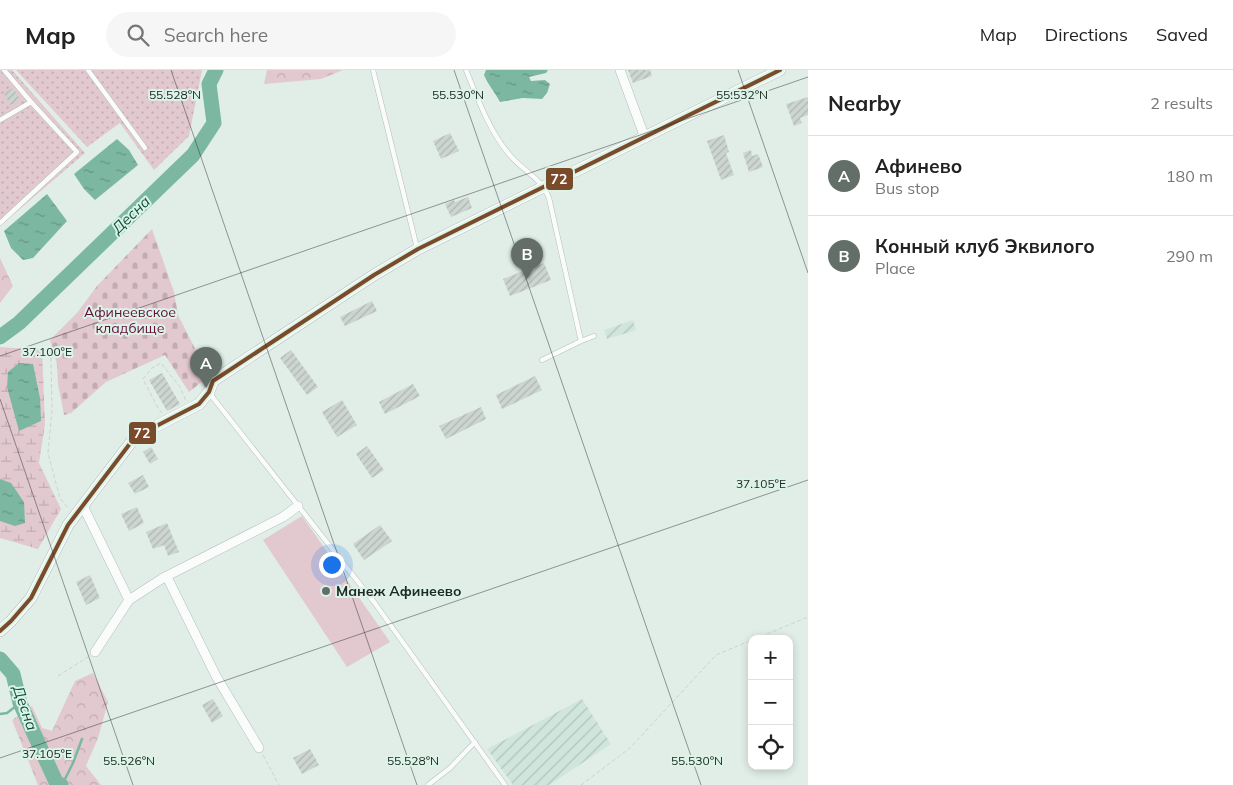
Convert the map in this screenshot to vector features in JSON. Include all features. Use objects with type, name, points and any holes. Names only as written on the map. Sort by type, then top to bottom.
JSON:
[{"type":"street","points":[[620,70],[645,138]]},
{"type":"street","points":[[0,631],[31,598],[68,525],[135,437],[198,404],[209,392],[213,381],[374,275],[418,249],[545,188],[780,70]]},
{"type":"street","points":[[83,506],[129,600]]},
{"type":"street","points":[[95,652],[129,600],[167,577],[284,517],[298,506]]},
{"type":"street","points":[[167,577],[216,676],[259,748]]},
{"type":"lane","points":[[0,223],[76,152],[4,70]]},
{"type":"lane","points":[[88,70],[145,148]]},
{"type":"lane","points":[[373,70],[418,249]]},
{"type":"lane","points":[[466,70],[488,122],[508,154],[545,188],[549,198],[581,341]]},
{"type":"lane","points":[[0,120],[31,102]]},
{"type":"lane","points":[[542,360],[594,336]]},
{"type":"lane","points":[[209,392],[374,602],[505,785]]},
{"type":"lane","points":[[428,785],[450,768],[475,742]]},
{"type":"path","points":[[51,358],[52,410],[48,452],[60,498],[74,517]]},
{"type":"path","points":[[168,414],[163,414],[158,408],[143,379],[152,368],[162,363],[180,387],[186,401],[184,403]]},
{"type":"path","points":[[765,635],[808,617]]},
{"type":"path","points":[[581,785],[630,748],[716,655],[748,642]]},
{"type":"path","points":[[58,676],[95,652]]},
{"type":"path","points":[[259,748],[279,785]]},
{"type":"shaded area","points":[[633,320],[636,330],[607,339],[604,330]]},
{"type":"shaded area","points":[[582,699],[611,744],[549,785],[513,785],[487,749]]},
{"type":"green space","points":[[0,70],[12,70],[85,153],[0,226]]},
{"type":"green space","points":[[16,70],[202,70],[189,136],[154,170],[120,123],[87,147]]},
{"type":"green space","points":[[267,70],[343,70],[321,79],[264,84]]},
{"type":"green space","name":"Афинеевское кладбище","points":[[152,229],[174,292],[178,315],[209,376],[189,392],[165,355],[106,382],[71,413],[64,415],[58,384],[57,364],[50,340],[77,313],[97,286]]},
{"type":"green space","points":[[0,258],[13,286],[0,303]]},
{"type":"green space","points":[[0,347],[42,350],[45,424],[39,463],[61,509],[38,549],[0,538]]},
{"type":"green space","name":"Манеж Афинеево","points":[[302,516],[390,642],[347,667],[263,540]]},
{"type":"green space","points":[[93,673],[108,702],[98,738],[86,766],[101,785],[38,785],[12,720],[32,706],[42,728],[52,731],[75,681]]},
{"type":"water","points":[[486,70],[548,70],[546,73],[529,77],[531,81],[545,80],[550,84],[547,93],[542,99],[523,98],[500,102],[487,82],[484,75]]},
{"type":"water","points":[[117,139],[129,150],[138,165],[95,200],[84,189],[74,174]]},
{"type":"water","points":[[47,194],[67,221],[33,258],[23,260],[11,248],[4,231]]},
{"type":"water","points":[[19,363],[33,364],[40,398],[41,421],[19,431],[7,387],[8,372]]},
{"type":"water","points":[[0,479],[11,483],[24,502],[25,523],[15,526],[0,521]]},
{"type":"building","points":[[628,70],[650,70],[652,76],[633,83]]},
{"type":"building","points":[[13,88],[20,99],[10,105],[4,93]]},
{"type":"building","points":[[808,97],[808,115],[800,118],[802,123],[794,126],[786,104]]},
{"type":"building","points":[[450,133],[459,151],[441,159],[433,141]]},
{"type":"building","points":[[724,135],[729,152],[726,153],[734,175],[721,180],[707,141]]},
{"type":"building","points":[[751,150],[752,156],[758,154],[763,167],[749,172],[743,153]]},
{"type":"building","points":[[468,197],[472,208],[451,217],[445,204]]},
{"type":"building","points":[[544,263],[551,280],[510,296],[503,279]]},
{"type":"building","points":[[372,301],[377,311],[345,326],[340,317]]},
{"type":"building","points":[[291,350],[318,387],[307,395],[280,358]]},
{"type":"building","points":[[162,373],[180,404],[167,411],[149,380]]},
{"type":"building","points":[[535,376],[542,390],[502,409],[496,395]]},
{"type":"building","points":[[413,384],[420,396],[385,414],[379,402]]},
{"type":"building","points":[[342,400],[357,425],[337,437],[322,412]]},
{"type":"building","points":[[481,407],[486,419],[446,439],[439,426]]},
{"type":"building","points":[[367,446],[384,470],[372,478],[356,454]]},
{"type":"building","points":[[151,447],[158,459],[150,464],[143,452]]},
{"type":"building","points":[[143,475],[149,487],[135,494],[128,483]]},
{"type":"building","points":[[137,507],[144,523],[129,531],[121,514]]},
{"type":"building","points":[[167,523],[179,552],[168,556],[164,545],[153,549],[146,532]]},
{"type":"building","points":[[380,525],[392,541],[364,560],[353,544]]},
{"type":"building","points":[[90,575],[100,598],[86,605],[76,582]]},
{"type":"building","points":[[213,699],[223,716],[212,723],[202,705]]},
{"type":"building","points":[[310,749],[319,765],[302,774],[293,758]]},
{"type":"waterway","name":"Десна","points":[[0,337],[19,323],[193,155],[214,123],[209,84],[216,70]]},
{"type":"waterway","name":"Десна","points":[[0,659],[13,674],[20,703],[56,782],[61,785]]},
{"type":"waterway","points":[[0,714],[7,713],[20,703]]},
{"type":"waterway","points":[[62,785],[82,739]]},
{"type":"transit line","name":"72","points":[[0,631],[31,598],[68,525],[135,437],[199,404],[209,392],[213,381],[374,275],[418,249],[780,70]]},
{"type":"place","name":"Конный клуб Эквилого","points":[[527,279]]},
{"type":"place","name":"Афинево","points":[[206,388]]},
{"type":"place","name":"Манеж Афинеево","points":[[326,591]]}]
